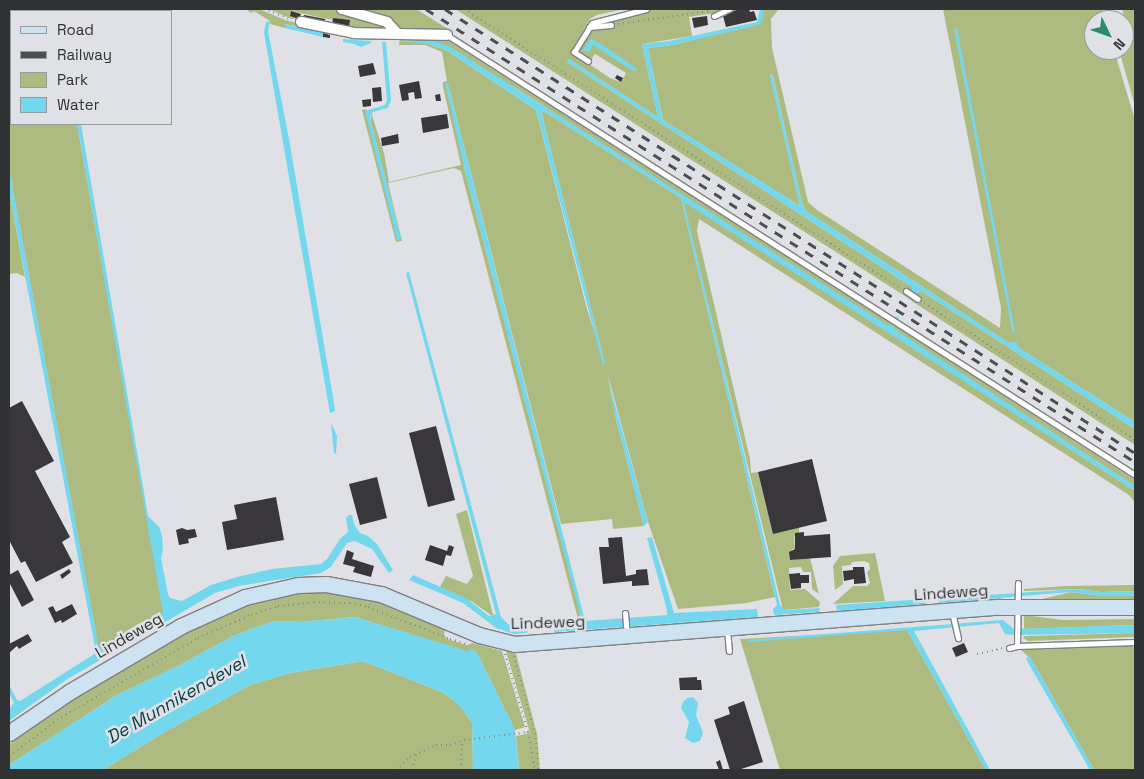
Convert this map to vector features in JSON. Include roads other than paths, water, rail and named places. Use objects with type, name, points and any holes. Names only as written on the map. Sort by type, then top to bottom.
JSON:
[{"type":"main road","name":"Lindeweg","points":[[9,733],[69,692],[181,626],[245,597],[279,588],[326,584],[366,591],[393,598],[509,647],[627,632],[727,628],[1017,609],[1135,607]]},
{"type":"street","points":[[342,9],[387,22],[397,34]]},
{"type":"street","points":[[301,22],[338,31],[447,35]]},
{"type":"lane","points":[[588,61],[574,52],[589,28],[599,20],[646,9]]},
{"type":"lane","points":[[718,13],[729,9]]},
{"type":"lane","points":[[589,28],[611,25]]},
{"type":"lane","points":[[447,35],[1135,475]]},
{"type":"lane","points":[[906,291],[918,299]]},
{"type":"lane","points":[[1017,586],[1018,646]]},
{"type":"lane","points":[[952,614],[954,629],[958,638]]},
{"type":"lane","points":[[625,615],[627,632]]},
{"type":"lane","points":[[727,628],[729,651]]},
{"type":"lane","points":[[1009,648],[1018,646],[1135,642]]},
{"type":"water","points":[[760,9],[763,9],[763,18],[759,25],[672,45],[648,48],[663,120],[800,206],[770,76],[772,73],[802,203],[806,211],[1009,343],[1016,341],[1019,348],[1135,422],[1135,429],[921,291],[915,294],[894,326],[894,329],[1135,486],[1135,491],[684,202],[780,605],[785,610],[820,608],[819,612],[774,615],[773,609],[777,605],[681,198],[541,111],[605,364],[603,365],[536,110],[446,50],[425,43],[403,42],[403,40],[433,41],[449,46],[889,326],[912,291],[912,287],[567,62],[569,59],[658,117],[642,44],[669,41],[757,22]]},
{"type":"water","points":[[270,21],[268,31],[289,139],[334,403],[335,411],[330,413],[264,33],[266,22]]},
{"type":"water","points":[[285,24],[323,33],[323,37],[285,28]]},
{"type":"water","points":[[957,28],[1015,332],[1013,334],[954,29]]},
{"type":"water","points":[[343,39],[371,41],[371,43],[361,47],[343,42]]},
{"type":"water","points":[[592,39],[637,69],[635,72],[593,45],[589,52],[583,50],[589,40]]},
{"type":"water","points":[[382,42],[386,42],[391,100],[388,108],[373,112],[370,117],[401,239],[397,240],[365,111],[385,105],[387,101]]},
{"type":"water","points":[[445,83],[448,84],[585,621],[667,615],[647,538],[652,537],[674,613],[757,609],[758,617],[554,632],[554,625],[577,623],[581,618],[465,171]]},
{"type":"water","points":[[77,125],[81,125],[148,516],[159,527],[162,535],[163,550],[161,558],[170,598],[182,601],[211,585],[272,569],[321,564],[327,559],[340,539],[348,532],[346,518],[349,515],[352,515],[354,524],[360,533],[368,536],[377,544],[393,570],[389,573],[372,549],[355,541],[347,543],[331,567],[321,573],[239,586],[215,593],[66,680],[9,721],[9,709],[14,703],[9,693],[9,685],[17,700],[20,701],[96,653],[9,190],[9,169],[99,648],[105,648],[163,613]]},
{"type":"water","points":[[409,272],[501,617],[508,624],[527,627],[527,633],[514,634],[496,628],[463,603],[409,580],[413,575],[466,598],[489,616],[496,614],[406,273]]},
{"type":"water","points":[[607,376],[648,522],[644,526],[616,419]]},
{"type":"water","points":[[331,423],[337,436],[336,453],[334,454]]},
{"type":"water","points":[[1079,589],[1101,592],[1135,591],[1135,596],[1101,596],[1071,592],[939,603],[938,598]]},
{"type":"water","points":[[925,599],[926,604],[837,611],[836,605]]},
{"type":"water","name":"De Munnikendevel","points":[[355,617],[467,651],[472,649],[476,651],[515,730],[519,770],[473,770],[472,723],[461,707],[444,693],[363,661],[290,673],[250,685],[163,733],[103,770],[9,770],[9,765],[117,695],[178,666],[235,635],[274,621],[299,622]]},
{"type":"water","points":[[1003,620],[1014,629],[1135,625],[1135,633],[1013,635],[1005,634],[999,623],[914,631],[990,770],[986,770],[907,630],[748,642],[748,640]]},
{"type":"water","points":[[1029,655],[1094,770],[1090,770],[1026,659]]},
{"type":"water","points":[[693,697],[698,703],[696,715],[703,733],[700,741],[693,743],[685,738],[689,722],[681,708],[687,698]]},
{"type":"railway","points":[[426,9],[1135,462]]},
{"type":"railway","points":[[445,9],[1135,453]]}]
